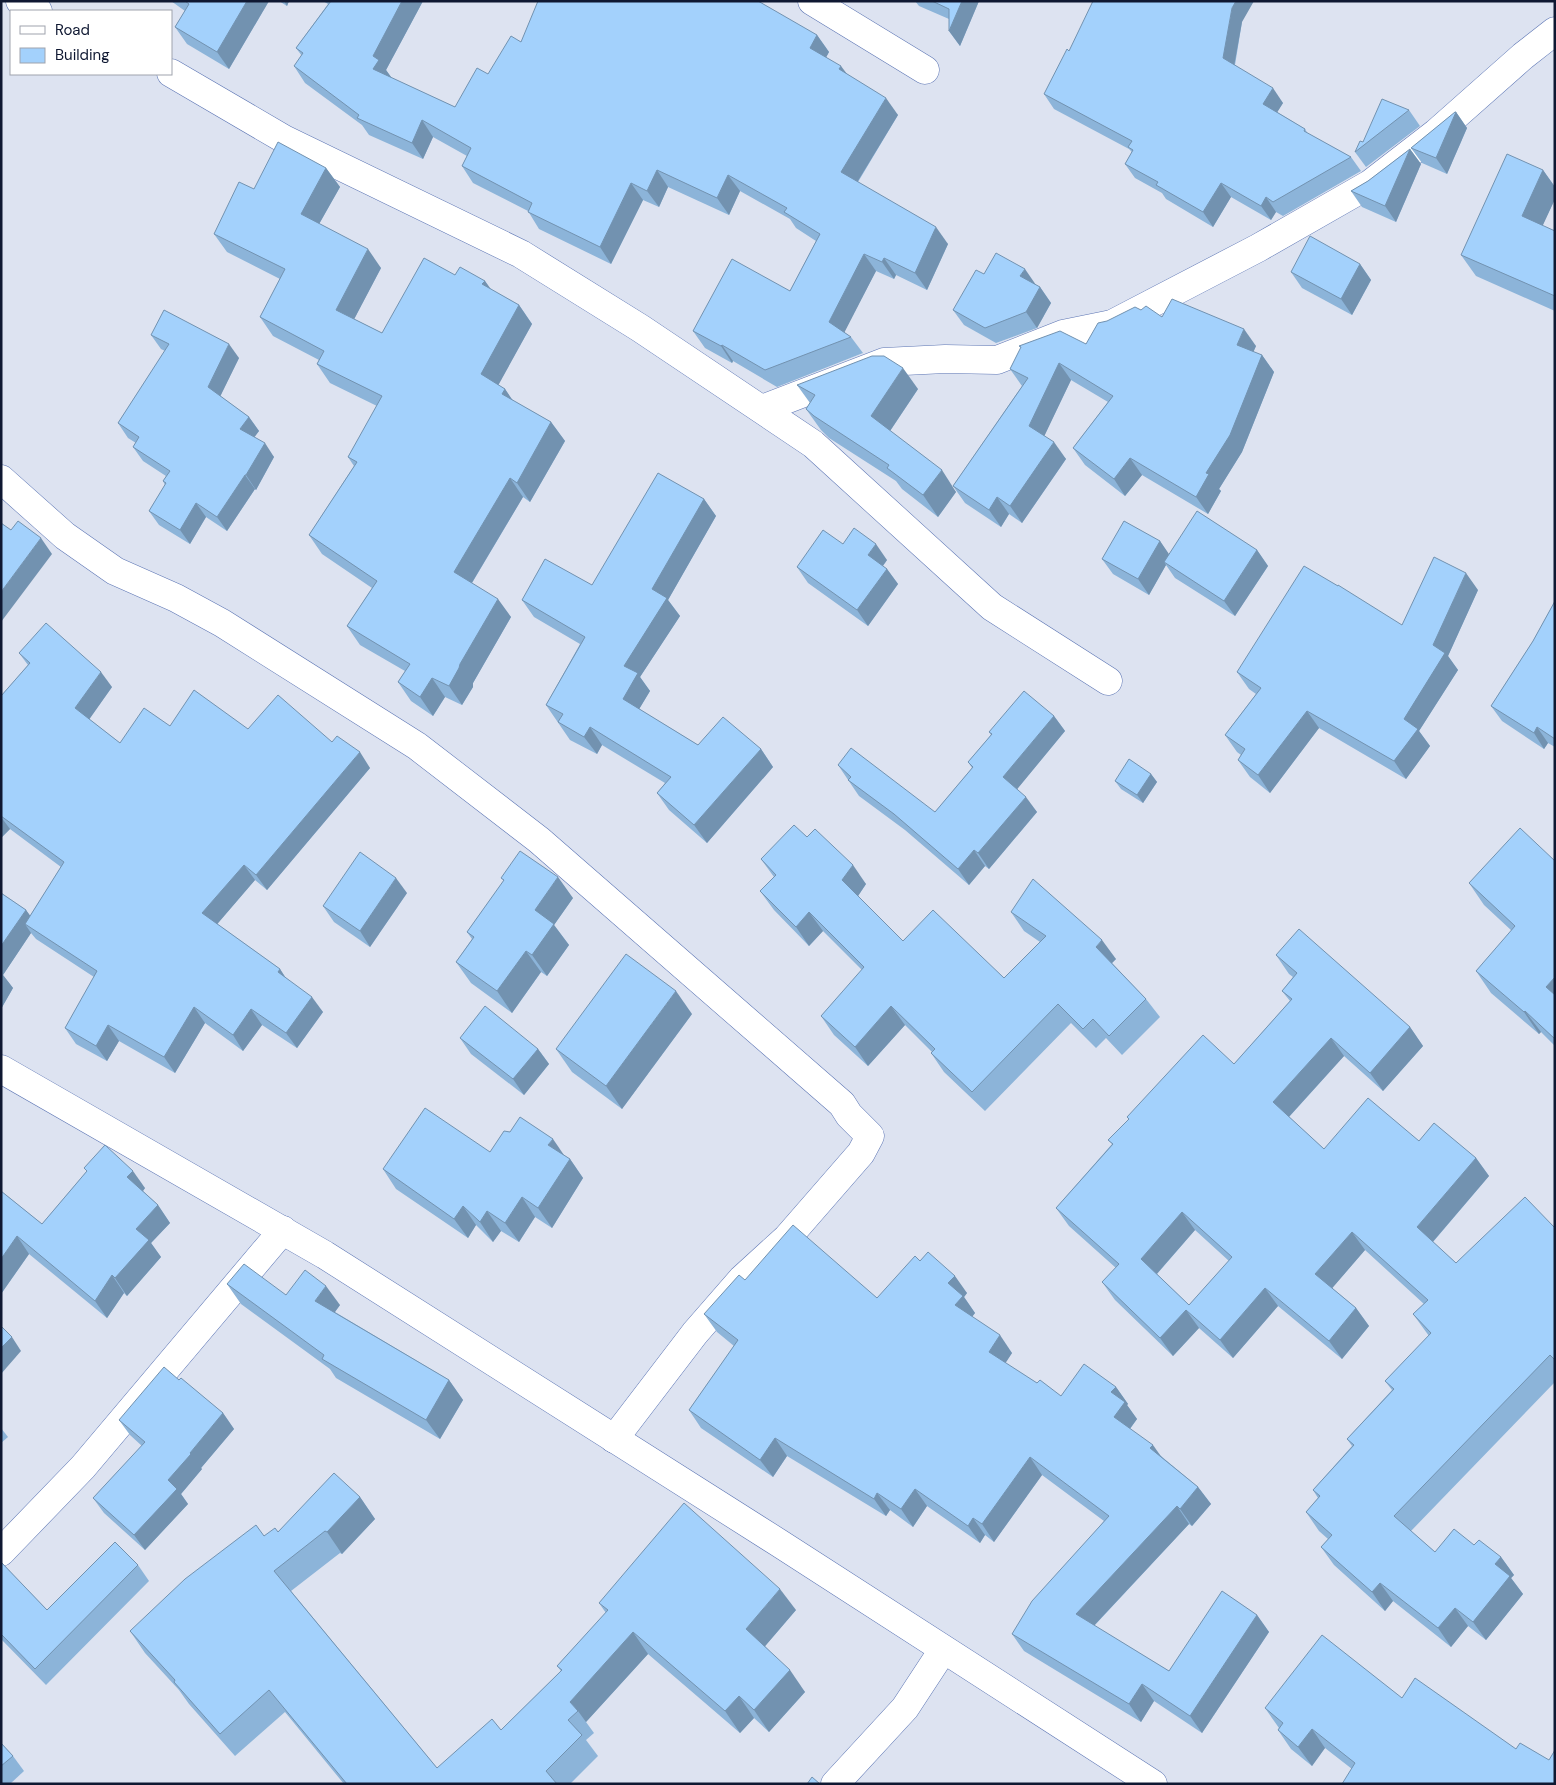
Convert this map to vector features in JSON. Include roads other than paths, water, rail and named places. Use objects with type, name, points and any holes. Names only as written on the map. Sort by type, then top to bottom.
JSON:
[{"type":"street","points":[[20,1],[36,10]]},
{"type":"street","points":[[812,1],[925,70]]},
{"type":"street","points":[[762,409],[851,373],[884,362],[945,359],[997,360],[1063,334],[1112,324],[1258,248],[1370,184],[1436,133],[1523,56],[1555,31]]},
{"type":"street","points":[[172,74],[284,139],[521,254],[640,328],[813,444],[992,608],[1108,681]]},
{"type":"street","points":[[1,479],[65,536],[115,571],[176,598],[222,624],[417,746],[540,840],[842,1104],[849,1115],[870,1136],[861,1153],[787,1238],[742,1279],[695,1333],[614,1439]]},
{"type":"street","points":[[1,1069],[326,1255],[771,1538],[1152,1784]]},
{"type":"street","points":[[1,1552],[83,1467],[283,1230]]},
{"type":"street","points":[[835,1784],[905,1708],[943,1650]]}]
